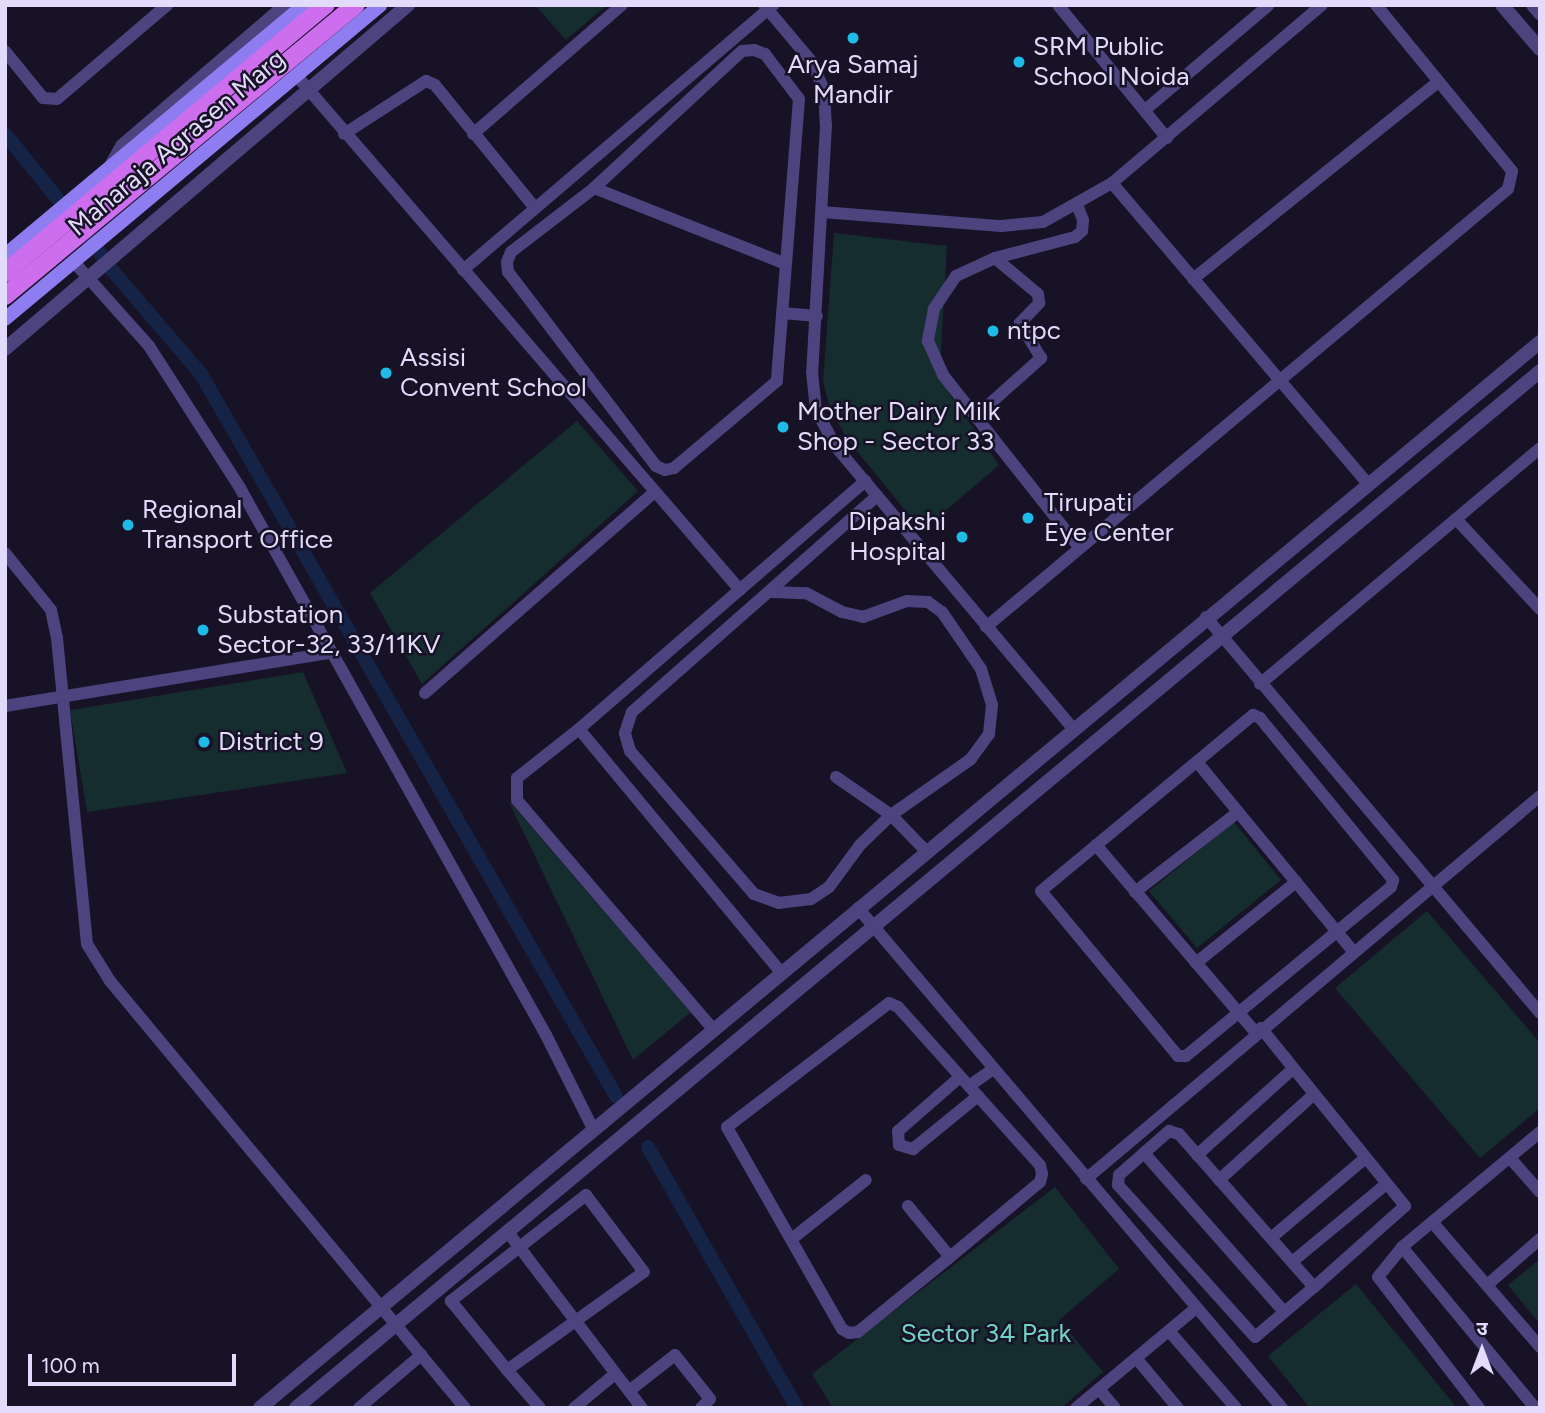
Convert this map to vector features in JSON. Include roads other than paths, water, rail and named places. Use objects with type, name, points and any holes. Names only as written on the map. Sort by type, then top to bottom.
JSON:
[{"type":"main road","name":"Maharaja Agrasen Marg","points":[[5,255],[304,5]]},
{"type":"main road","points":[[5,273],[326,5]]},
{"type":"main road","points":[[5,296],[356,5]]},
{"type":"main road","name":"Maharaja Agrasen Marg","points":[[5,319],[375,7]]},
{"type":"street","points":[[5,51],[43,99],[57,99],[167,5]]},
{"type":"street","points":[[108,170],[122,146],[286,5]]},
{"type":"street","points":[[5,349],[408,5]]},
{"type":"street","points":[[473,134],[622,5]]},
{"type":"street","points":[[1058,5],[1167,138]]},
{"type":"street","points":[[1145,110],[1269,5]]},
{"type":"street","points":[[822,212],[1001,226],[1043,222],[1078,207],[1112,183],[1322,5]]},
{"type":"street","points":[[986,627],[1508,189],[1512,171],[1376,5]]},
{"type":"street","points":[[1502,5],[1540,49]]},
{"type":"street","points":[[1533,5],[1540,13]]},
{"type":"street","points":[[463,270],[768,7],[812,62],[824,90],[822,212],[812,372],[816,410],[836,447],[1073,728]]},
{"type":"street","points":[[742,51],[765,54],[799,99],[780,370],[772,388],[674,468],[656,466],[508,272],[511,252],[594,188],[742,51]]},
{"type":"street","points":[[296,75],[344,134],[740,590]]},
{"type":"street","points":[[344,134],[426,81],[435,85],[536,208]]},
{"type":"street","points":[[1193,279],[1438,82]]},
{"type":"street","points":[[1112,183],[1368,484]]},
{"type":"street","points":[[594,188],[786,264]]},
{"type":"street","points":[[1078,207],[1083,220],[1082,232],[1075,237],[995,258],[956,276],[934,309],[928,341],[943,375],[1079,547]]},
{"type":"street","points":[[975,417],[1041,358],[1020,323],[1036,308],[1038,294],[995,258]]},
{"type":"street","points":[[75,261],[130,321],[188,401],[333,652],[546,1035],[593,1129]]},
{"type":"street","points":[[782,313],[817,316]]},
{"type":"street","points":[[260,1408],[926,850],[1540,342]]},
{"type":"street","points":[[296,1408],[1540,370]]},
{"type":"street","points":[[1260,684],[1540,448]]},
{"type":"street","points":[[713,1029],[517,800],[517,778],[579,729],[865,481]]},
{"type":"street","points":[[425,693],[655,492]]},
{"type":"street","points":[[772,592],[806,593],[842,612],[863,617],[907,601],[928,602],[942,611],[981,670],[992,705],[989,734],[971,759],[891,815],[860,845],[830,887],[811,899],[779,903],[754,894],[630,751],[625,733],[632,712],[772,592],[877,496]]},
{"type":"street","points":[[1456,519],[1540,609]]},
{"type":"street","points":[[5,553],[51,610],[57,638],[60,695],[76,799],[81,910],[87,944],[110,981],[465,1408]]},
{"type":"street","points":[[1206,617],[1540,1013]]},
{"type":"street","points":[[5,706],[333,652]]},
{"type":"street","points":[[1253,716],[1260,718],[1391,872],[1391,887],[1186,1056],[1172,1053],[1042,898],[1045,884],[1273,699]]},
{"type":"street","points":[[579,729],[781,972]]},
{"type":"street","points":[[1197,762],[1353,951]]},
{"type":"street","points":[[836,777],[891,815],[926,850]]},
{"type":"street","points":[[1086,1179],[1258,1030],[1540,796]]},
{"type":"street","points":[[1135,892],[1237,813]]},
{"type":"street","points":[[1096,845],[1237,1013],[1258,1030],[1293,1069],[1385,1185],[1405,1206],[1314,1287],[1255,1337],[1247,1332],[1118,1185],[1119,1175],[1169,1131],[1179,1134],[1314,1287]]},
{"type":"street","points":[[1196,963],[1296,882]]},
{"type":"street","points":[[1370,904],[1386,923]]},
{"type":"street","points":[[858,908],[992,1070],[1282,1408]]},
{"type":"street","points":[[889,1003],[898,1007],[969,1086],[1040,1166],[1040,1182],[858,1332],[849,1333],[842,1329],[793,1238],[728,1135],[730,1121],[889,1003]]},
{"type":"street","points":[[1198,1155],[1293,1069]]},
{"type":"street","points":[[969,1086],[913,1149],[898,1145],[898,1131],[992,1070]]},
{"type":"street","points":[[1219,1180],[1313,1095]]},
{"type":"street","points":[[1151,1123],[1164,1136]]},
{"type":"street","points":[[1479,1408],[1378,1277],[1402,1247],[1540,1132]]},
{"type":"street","points":[[1144,1153],[1284,1312]]},
{"type":"street","points":[[1271,1238],[1364,1158]]},
{"type":"street","points":[[1510,1158],[1540,1192]]},
{"type":"street","points":[[793,1238],[866,1180]]},
{"type":"street","points":[[1292,1262],[1385,1185]]},
{"type":"street","points":[[507,1370],[644,1272],[586,1195],[451,1301],[507,1370],[540,1408]]},
{"type":"street","points":[[908,1206],[950,1257]]},
{"type":"street","points":[[1433,1223],[1540,1347]]},
{"type":"street","points":[[507,1231],[642,1408]]},
{"type":"street","points":[[1487,1285],[1540,1239]]},
{"type":"street","points":[[1402,1247],[1535,1408]]},
{"type":"street","points":[[445,1282],[457,1296]]},
{"type":"street","points":[[1076,1408],[1196,1308]]},
{"type":"street","points":[[1169,1331],[1236,1408]]},
{"type":"street","points":[[359,1408],[421,1355]]},
{"type":"street","points":[[629,1391],[675,1355],[710,1399],[701,1408]]},
{"type":"street","points":[[1136,1358],[1178,1408]]},
{"type":"street","points":[[574,1408],[615,1374]]},
{"type":"street","points":[[1098,1389],[1115,1408]]},
{"type":"waterway","points":[[5,134],[70,214]]},
{"type":"waterway","points":[[87,236],[102,256]]},
{"type":"waterway","points":[[111,269],[201,374],[616,1096]]},
{"type":"waterway","points":[[648,1147],[797,1408]]},
{"type":"place","name":"Arya Samaj Mandir","points":[[853,38]]},
{"type":"place","name":"SRM Public School Noida","points":[[1019,62]]},
{"type":"place","name":"ntpc","points":[[993,331]]},
{"type":"place","name":"Assisi Convent School","points":[[386,373]]},
{"type":"place","name":"Mother Dairy Milk Shop - Sector 33","points":[[783,427]]},
{"type":"place","name":"Tirupati Eye Center","points":[[1028,518]]},
{"type":"place","name":"Regional Transport Office","points":[[128,525]]},
{"type":"place","name":"Dipakshi Hospital","points":[[962,537]]},
{"type":"place","name":"Substation Sector-32, 33/11KV","points":[[203,630]]},
{"type":"place","name":"District 9","points":[[204,742]]},
{"type":"park label","name":"Sector 34 Park","points":[[986,1334]]}]
